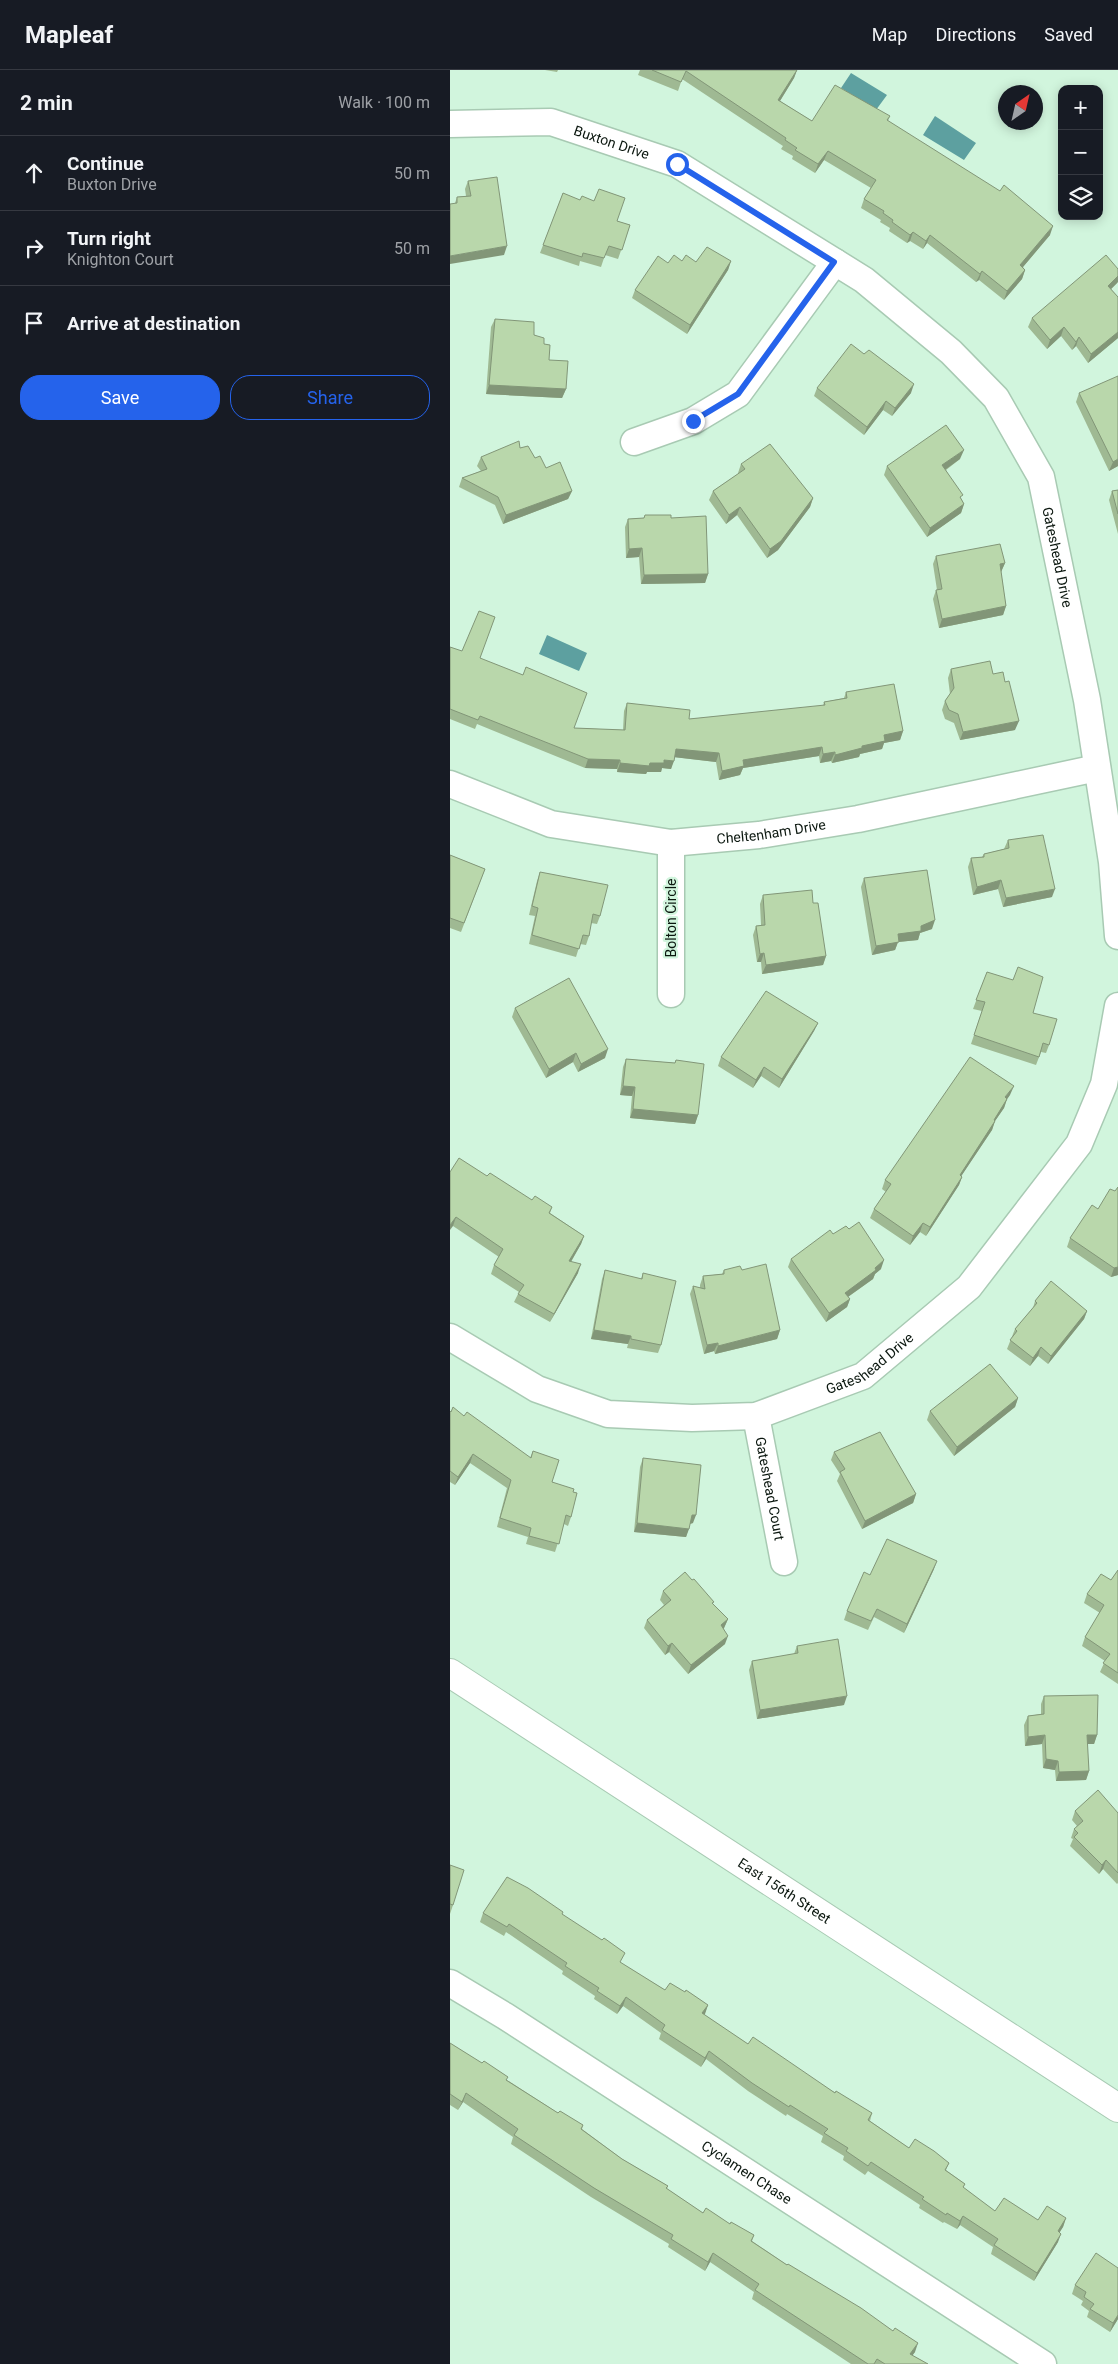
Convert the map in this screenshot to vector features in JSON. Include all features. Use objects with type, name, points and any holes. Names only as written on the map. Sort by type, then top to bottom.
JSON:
[{"type":"street","name":"Buxton Drive","points":[[450,124],[551,122],[677,164],[834,262]]},
{"type":"street","points":[[634,442],[693,421],[738,394],[834,262]]},
{"type":"street","name":"Gateshead Drive","points":[[834,262],[864,280],[951,352],[996,398],[1041,477],[1086,700],[1112,862],[1118,936]]},
{"type":"street","name":"Cheltenham Drive","points":[[450,784],[551,824],[671,843],[760,835],[858,819],[1097,768]]},
{"type":"street","name":"Bolton Circle","points":[[671,843],[671,994]]},
{"type":"street","name":"Gateshead Drive","points":[[450,1336],[537,1389],[608,1414],[692,1418],[756,1416],[864,1376],[969,1287],[1079,1144],[1104,1084],[1118,1011]]},
{"type":"street","name":"Gateshead Court","points":[[756,1416],[784,1562]]},
{"type":"street","name":"East 156th Street","points":[[450,1673],[1118,2108]]},
{"type":"street","name":"Cyclamen Chase","points":[[450,1983],[522,2027],[1043,2364]]},
{"type":"water","points":[[851,73],[887,95],[876,110],[841,88]]},
{"type":"water","points":[[935,116],[976,143],[964,160],[923,135]]},
{"type":"water","points":[[547,635],[587,653],[579,671],[539,654]]},
{"type":"building","points":[[652,70],[797,70],[778,100],[812,121],[835,85],[890,116],[887,120],[1000,191],[1004,185],[1053,226],[1020,265],[1025,270],[1007,291],[982,271],[980,274],[930,235],[926,241],[913,232],[910,235],[892,222],[893,220],[883,213],[884,211],[864,199],[876,180],[828,151],[818,164],[795,150],[797,148],[785,140],[786,138],[686,71],[681,82]]},
{"type":"building","points":[[497,177],[507,246],[450,256],[450,204],[457,203],[457,197],[471,196],[468,181]]},
{"type":"building","points":[[599,189],[625,198],[617,221],[630,225],[622,250],[609,246],[604,258],[583,253],[582,257],[543,245],[563,193],[580,200],[582,196],[594,201]]},
{"type":"building","points":[[707,247],[731,261],[690,325],[635,290],[658,256],[668,263],[674,255],[682,261],[686,255],[696,262]]},
{"type":"building","points":[[1106,255],[1118,269],[1118,276],[1108,286],[1118,297],[1118,332],[1091,354],[1079,337],[1076,342],[1064,327],[1050,340],[1032,318]]},
{"type":"building","points":[[495,319],[534,322],[534,335],[544,338],[544,344],[550,345],[549,360],[568,361],[566,389],[489,385]]},
{"type":"building","points":[[851,344],[864,354],[869,350],[914,384],[895,408],[886,401],[867,427],[817,388]]},
{"type":"building","points":[[1118,376],[1118,459],[1113,462],[1079,393]]},
{"type":"building","points":[[946,425],[964,450],[942,465],[963,495],[960,497],[964,504],[930,528],[887,466]]},
{"type":"building","points":[[519,441],[520,448],[528,446],[535,458],[540,456],[546,468],[560,462],[572,491],[506,515],[498,497],[462,478],[487,469],[481,457]]},
{"type":"building","points":[[770,444],[813,498],[781,541],[770,549],[740,507],[729,515],[713,491],[745,469],[741,464]]},
{"type":"building","points":[[1118,490],[1118,514],[1112,491]]},
{"type":"building","points":[[645,515],[671,515],[671,518],[706,516],[708,574],[644,575],[642,548],[629,549],[628,519],[644,518]]},
{"type":"building","points":[[1000,544],[1005,563],[1000,564],[1006,606],[942,619],[936,590],[942,589],[936,556]]},
{"type":"building","points":[[479,611],[495,617],[480,658],[523,675],[526,667],[587,693],[574,728],[625,730],[627,703],[690,710],[689,719],[825,705],[824,702],[847,698],[846,692],[894,684],[903,731],[884,735],[885,741],[835,755],[835,752],[823,754],[822,747],[743,760],[744,766],[722,771],[719,753],[676,749],[674,761],[664,760],[664,763],[650,763],[649,766],[620,763],[620,760],[588,759],[480,716],[478,720],[450,709],[450,647],[462,651]]},
{"type":"building","points":[[990,661],[993,674],[1003,672],[1005,682],[1009,681],[1019,721],[963,732],[958,714],[949,710],[945,701],[954,688],[951,669]]},
{"type":"building","points":[[1043,835],[1055,889],[1006,898],[1001,880],[977,887],[971,858],[984,857],[984,854],[1009,848],[1008,840]]},
{"type":"building","points":[[450,855],[485,869],[464,923],[450,918]]},
{"type":"building","points":[[927,870],[935,920],[921,926],[921,931],[898,934],[899,942],[876,946],[864,878]]},
{"type":"building","points":[[540,872],[608,885],[600,916],[593,914],[589,936],[583,935],[579,949],[532,935],[538,908],[532,906]]},
{"type":"building","points":[[812,890],[813,903],[818,903],[826,956],[766,965],[764,953],[760,954],[756,926],[765,925],[763,895]]},
{"type":"building","points":[[1018,967],[1043,977],[1033,1013],[1057,1019],[1049,1045],[1043,1043],[1039,1057],[974,1035],[985,1002],[976,1000],[987,972],[1013,980]]},
{"type":"building","points":[[569,978],[608,1049],[581,1064],[576,1053],[549,1069],[515,1008]]},
{"type":"building","points":[[766,991],[818,1023],[782,1079],[764,1067],[756,1080],[721,1057]]},
{"type":"building","points":[[970,1057],[1014,1086],[1005,1097],[1007,1099],[995,1121],[960,1175],[962,1177],[930,1227],[923,1223],[913,1236],[874,1209],[891,1184],[885,1180]]},
{"type":"building","points":[[626,1059],[675,1063],[676,1060],[704,1064],[698,1115],[633,1109],[635,1087],[623,1086]]},
{"type":"building","points":[[459,1158],[487,1176],[490,1173],[532,1200],[535,1196],[552,1207],[549,1213],[584,1236],[569,1261],[581,1264],[554,1314],[518,1294],[524,1285],[494,1265],[503,1249],[456,1217],[450,1225],[450,1172]]},
{"type":"building","points":[[1118,1187],[1118,1267],[1114,1268],[1070,1238],[1092,1205],[1098,1209],[1110,1189],[1115,1191]]},
{"type":"building","points":[[859,1222],[884,1260],[875,1268],[876,1270],[845,1293],[850,1299],[829,1313],[791,1259],[830,1230],[833,1234],[846,1226],[849,1229]]},
{"type":"building","points":[[766,1264],[780,1330],[718,1346],[718,1343],[707,1345],[693,1286],[705,1289],[703,1276],[724,1274],[724,1270],[740,1266],[742,1270]]},
{"type":"building","points":[[605,1270],[642,1279],[643,1273],[676,1281],[661,1345],[631,1339],[631,1336],[594,1330]]},
{"type":"building","points":[[1051,1281],[1087,1311],[1051,1356],[1041,1347],[1033,1358],[1010,1340],[1017,1331],[1015,1329],[1037,1303],[1035,1301]]},
{"type":"building","points":[[990,1364],[1018,1398],[957,1447],[930,1411]]},
{"type":"building","points":[[453,1407],[464,1416],[467,1412],[531,1458],[533,1451],[559,1460],[552,1482],[574,1489],[573,1492],[577,1493],[571,1517],[566,1515],[559,1544],[529,1536],[531,1528],[500,1518],[511,1480],[473,1454],[458,1477],[450,1471],[450,1411]]},
{"type":"building","points":[[880,1432],[916,1494],[865,1521],[840,1472],[845,1469],[834,1452]]},
{"type":"building","points":[[643,1458],[701,1465],[696,1515],[692,1515],[689,1529],[637,1523]]},
{"type":"building","points":[[887,1539],[937,1561],[907,1624],[877,1609],[871,1621],[847,1611],[864,1572],[870,1575]]},
{"type":"building","points":[[1118,1570],[1118,1673],[1103,1663],[1110,1654],[1085,1637],[1104,1605],[1087,1594],[1101,1574],[1111,1580]]},
{"type":"building","points":[[685,1572],[692,1580],[694,1579],[714,1602],[712,1603],[728,1619],[721,1625],[728,1636],[691,1665],[672,1643],[668,1646],[647,1620],[671,1600],[663,1591]]},
{"type":"building","points":[[838,1639],[847,1696],[760,1710],[752,1661],[798,1653],[797,1646]]},
{"type":"building","points":[[1098,1695],[1097,1735],[1087,1735],[1089,1771],[1059,1772],[1058,1761],[1046,1759],[1045,1735],[1028,1737],[1028,1716],[1044,1714],[1044,1696]]},
{"type":"building","points":[[1098,1790],[1118,1813],[1118,1873],[1106,1860],[1102,1865],[1074,1837],[1078,1833],[1074,1829],[1083,1821],[1075,1811]]},
{"type":"building","points":[[450,1865],[464,1870],[453,1905],[450,1904]]},
{"type":"building","points":[[507,1877],[528,1888],[563,1912],[562,1914],[602,1940],[604,1938],[625,1953],[620,1962],[665,1990],[670,1983],[685,1992],[686,1990],[708,2005],[702,2013],[748,2044],[753,2037],[835,2093],[836,2091],[872,2113],[868,2120],[909,2148],[915,2139],[934,2151],[949,2163],[945,2170],[965,2184],[963,2187],[995,2211],[1004,2198],[1038,2220],[1047,2206],[1066,2218],[1058,2231],[1061,2234],[1037,2273],[994,2245],[998,2239],[963,2216],[960,2221],[947,2213],[946,2215],[922,2199],[924,2197],[871,2162],[868,2166],[846,2151],[848,2148],[824,2133],[828,2129],[752,2083],[709,2051],[705,2058],[662,2030],[665,2025],[626,1997],[620,2006],[597,1991],[599,1988],[565,1966],[567,1963],[509,1924],[507,1927],[483,1913]]},
{"type":"building","points":[[450,2043],[482,2063],[484,2061],[508,2077],[506,2080],[558,2113],[560,2111],[583,2125],[581,2129],[622,2159],[668,2186],[666,2188],[703,2213],[706,2208],[730,2224],[731,2222],[754,2235],[751,2241],[787,2265],[861,2308],[893,2331],[895,2328],[918,2343],[910,2354],[928,2364],[885,2364],[877,2359],[874,2364],[868,2364],[755,2290],[759,2284],[713,2253],[708,2262],[671,2239],[673,2235],[594,2188],[514,2135],[518,2129],[466,2093],[462,2102],[450,2094]]},
{"type":"building","points":[[1096,2253],[1118,2268],[1118,2315],[1113,2323],[1090,2309],[1094,2304],[1084,2297],[1086,2292],[1075,2285]]},
{"type":"route","points":[[677,164],[834,262],[738,394],[693,421]]}]
